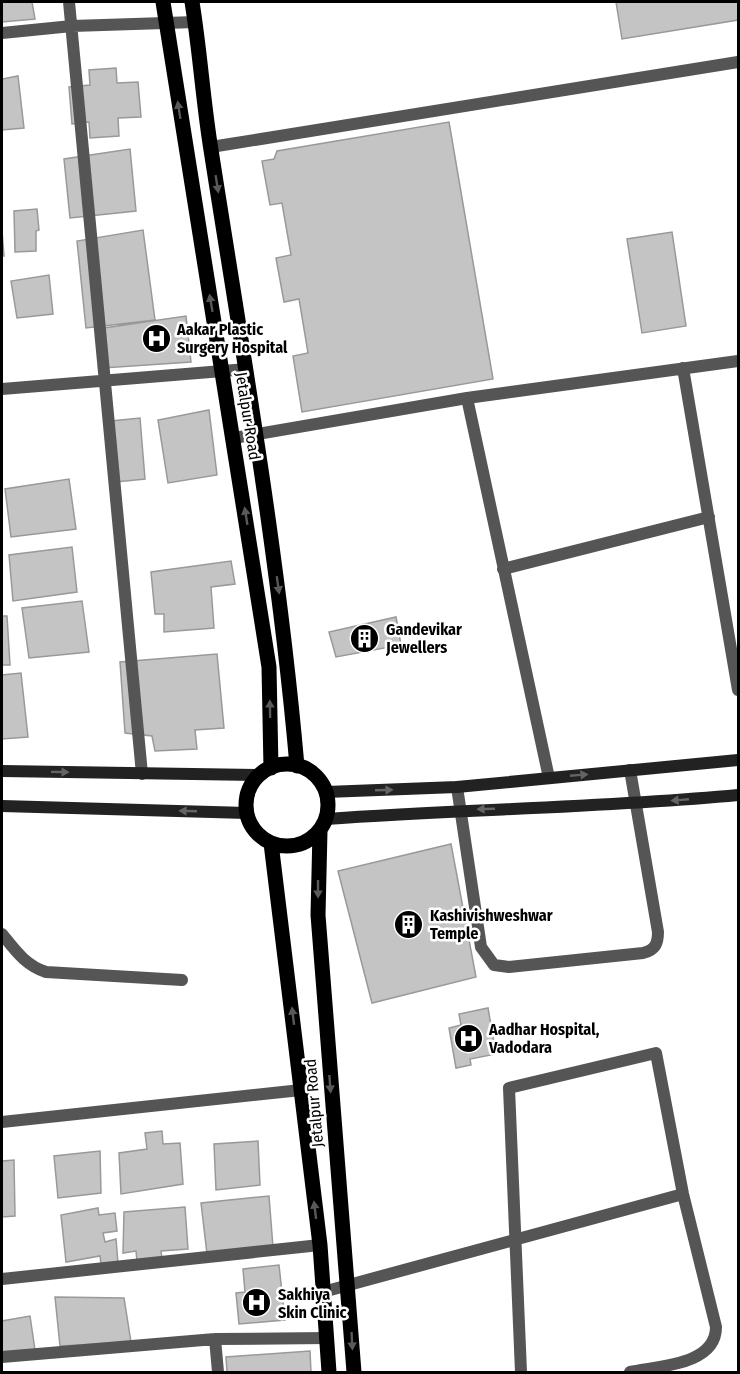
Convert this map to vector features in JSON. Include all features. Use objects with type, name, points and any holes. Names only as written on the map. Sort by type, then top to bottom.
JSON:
[{"type":"main road","name":"Jetalpur Road","points":[[163,2],[193,203],[234,438],[269,667],[265,771]]},
{"type":"main road","name":"Jetalpur Road","points":[[192,2],[211,147],[257,435],[287,653],[297,766]]},
{"type":"main road","points":[[326,792],[457,787],[738,760]]},
{"type":"main road","points":[[2,771],[142,774],[265,771],[284,764],[297,766],[309,771],[320,780],[326,792],[328,806],[323,825],[310,840],[284,847],[271,843],[251,825],[247,813],[247,799],[265,771]]},
{"type":"main road","points":[[323,825],[460,809],[636,805],[738,795]]},
{"type":"main road","points":[[2,806],[247,813]]},
{"type":"main road","name":"Jetalpur Road","points":[[323,825],[318,915],[354,1372]]},
{"type":"main road","name":"Jetalpur Road","points":[[271,843],[320,1245],[330,1372]]},
{"type":"street","points":[[69,2],[142,774]]},
{"type":"street","points":[[2,33],[72,26],[196,22]]},
{"type":"street","points":[[211,147],[738,62]]},
{"type":"street","points":[[234,438],[466,398],[738,361]]},
{"type":"street","points":[[683,368],[738,690]]},
{"type":"street","points":[[2,389],[247,369]]},
{"type":"street","points":[[466,398],[549,778]]},
{"type":"street","points":[[504,569],[709,517]]},
{"type":"street","points":[[457,787],[481,947],[494,964],[509,967],[643,953],[651,951],[656,946],[658,932],[630,770]]},
{"type":"street","points":[[2,934],[20,956],[33,967],[45,972],[182,980]]},
{"type":"street","points":[[521,1372],[509,1088],[656,1053],[683,1194],[716,1327],[716,1340],[707,1351],[694,1358],[630,1372]]},
{"type":"street","points":[[2,1122],[302,1090]]},
{"type":"street","points":[[324,1292],[683,1194]]},
{"type":"street","points":[[2,1279],[320,1245]]},
{"type":"street","points":[[2,1357],[215,1339],[327,1338]]},
{"type":"street","points":[[215,1339],[218,1372]]},
{"type":"building","points":[[2,2],[32,2],[35,19],[2,22]]},
{"type":"building","points":[[616,2],[738,2],[738,20],[622,39]]},
{"type":"building","points":[[116,68],[117,83],[138,82],[141,117],[118,118],[119,136],[90,138],[89,122],[72,124],[69,87],[90,85],[89,70]]},
{"type":"building","points":[[18,76],[24,128],[2,130],[2,79]]},
{"type":"building","points":[[449,122],[493,379],[302,412],[293,356],[308,353],[299,299],[284,302],[276,258],[291,255],[282,203],[270,205],[262,161],[274,159],[277,151]]},
{"type":"building","points":[[130,149],[136,211],[70,218],[64,159]]},
{"type":"building","points":[[37,209],[39,230],[36,231],[36,251],[15,252],[14,211]]},
{"type":"building","points":[[143,230],[155,320],[86,328],[77,241]]},
{"type":"building","points":[[2,231],[4,256],[2,256]]},
{"type":"building","points":[[672,232],[686,326],[642,333],[627,239]]},
{"type":"building","points":[[49,275],[53,314],[17,318],[11,281]]},
{"type":"building","points":[[186,316],[191,362],[103,368],[104,328]]},
{"type":"building","points":[[209,410],[217,475],[168,483],[158,420]]},
{"type":"building","points":[[140,418],[145,479],[116,482],[111,421]]},
{"type":"building","points":[[69,479],[76,529],[11,537],[5,489]]},
{"type":"building","points":[[72,547],[77,592],[13,601],[9,555]]},
{"type":"building","points":[[231,561],[235,584],[211,587],[214,628],[164,632],[164,614],[155,614],[151,572]]},
{"type":"building","points":[[82,601],[89,652],[29,658],[22,608]]},
{"type":"building","points":[[2,616],[7,616],[10,665],[2,665]]},
{"type":"building","name":"Gandevikar Jewellers","points":[[396,617],[401,645],[336,657],[329,632]]},
{"type":"building","points":[[217,654],[224,728],[195,730],[197,749],[155,751],[152,736],[125,733],[120,662]]},
{"type":"building","points":[[21,673],[28,737],[2,739],[2,675]]},
{"type":"building","name":"Kashivishweshwar Temple","points":[[451,844],[476,977],[372,1003],[338,871]]},
{"type":"building","points":[[488,1008],[496,1054],[470,1059],[471,1065],[456,1068],[449,1028],[461,1025],[459,1014]]},
{"type":"building","points":[[162,1131],[163,1144],[180,1143],[183,1184],[121,1194],[119,1153],[147,1149],[145,1133]]},
{"type":"building","points":[[258,1141],[260,1185],[216,1190],[214,1144]]},
{"type":"building","points":[[100,1151],[101,1193],[58,1198],[54,1156]]},
{"type":"building","points":[[14,1160],[15,1216],[2,1217],[2,1161]]},
{"type":"building","points":[[269,1196],[273,1247],[207,1254],[201,1203]]},
{"type":"building","points":[[185,1207],[188,1249],[161,1251],[162,1258],[137,1261],[136,1251],[123,1253],[124,1212]]},
{"type":"building","points":[[98,1208],[99,1215],[115,1213],[117,1231],[103,1233],[105,1242],[116,1239],[118,1263],[101,1264],[100,1256],[66,1262],[61,1215]]},
{"type":"building","points":[[279,1265],[285,1320],[239,1324],[236,1293],[245,1292],[243,1269]]},
{"type":"building","points":[[55,1297],[124,1298],[131,1342],[60,1346]]},
{"type":"building","points":[[30,1316],[35,1350],[2,1354],[2,1321]]},
{"type":"building","points":[[310,1351],[311,1372],[227,1372],[226,1357]]},
{"type":"place","name":"Aakar Plastic Surgery Hospital","points":[[156,338]]},
{"type":"place","name":"Gandevikar Jewellers","points":[[365,638]]},
{"type":"place","name":"Kashivishweshwar Temple","points":[[409,924]]},
{"type":"place","name":"Aadhar Hospital, Vadodara","points":[[468,1038]]},
{"type":"place","name":"Sakhiya Skin Clinic","points":[[257,1303]]}]
